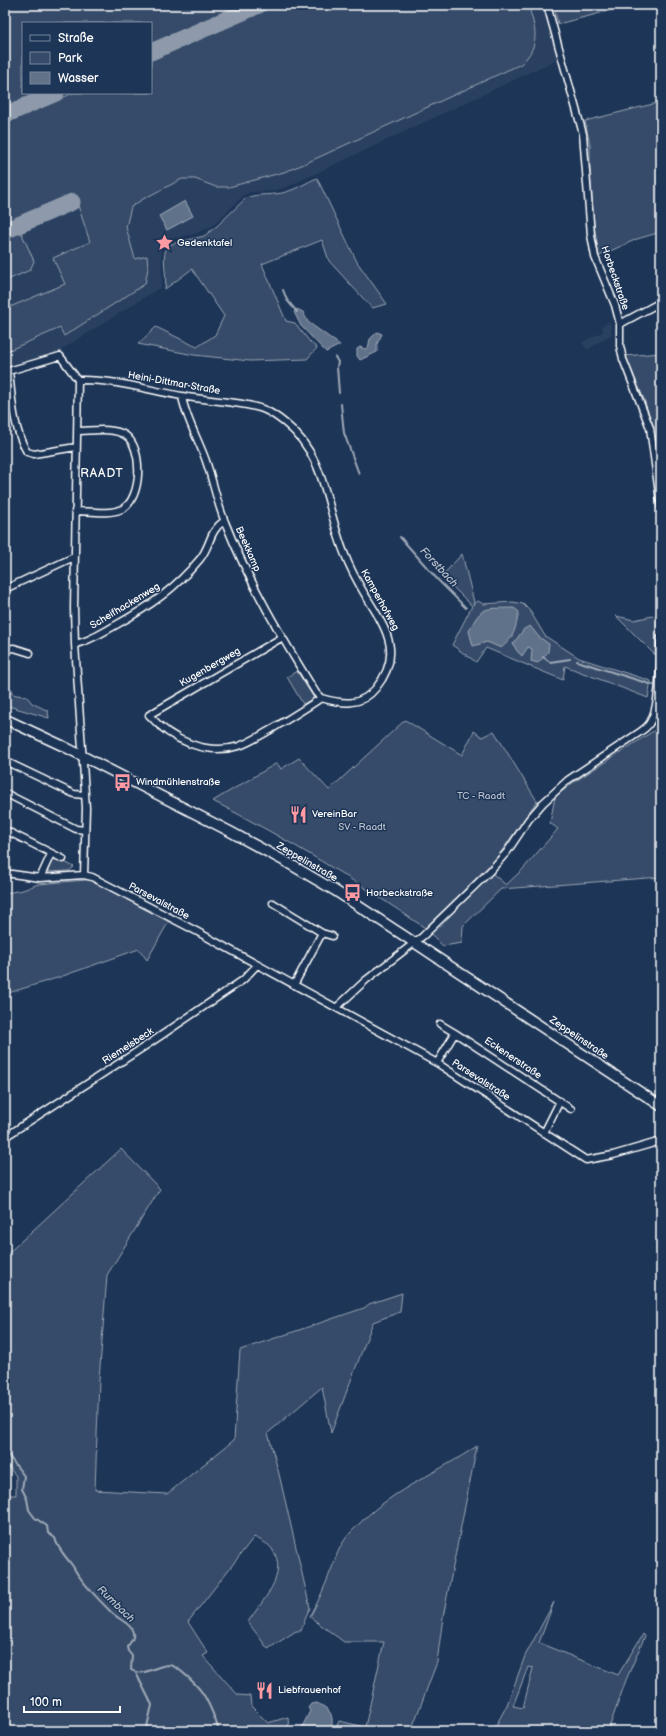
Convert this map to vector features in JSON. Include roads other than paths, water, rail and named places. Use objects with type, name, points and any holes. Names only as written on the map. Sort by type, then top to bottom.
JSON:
[{"type":"main road","name":"Zeppelinstraße","points":[[5,719],[83,756],[229,831],[334,890],[661,1106]]},
{"type":"street","name":"Horbeckstraße","points":[[546,5],[583,134],[591,235],[595,257],[615,305],[620,324],[620,346],[623,358],[650,428],[661,508]]},
{"type":"street","points":[[620,324],[661,302]]},
{"type":"street","points":[[76,447],[34,454],[27,452],[13,408],[7,372],[60,356],[78,380],[74,557],[75,644],[86,808],[84,875]]},
{"type":"street","name":"Heini-Dittmar-Straße","points":[[78,380],[142,387],[182,396],[266,410]]},
{"type":"street","name":"Beekkamp","points":[[182,396],[183,404],[209,468],[224,521],[240,559],[281,638],[316,693],[321,698]]},
{"type":"street","name":"Kamperhofweg","points":[[266,410],[298,434],[308,447],[318,465],[331,516],[346,557],[360,587],[386,629],[390,640],[391,652],[389,667],[375,690],[366,697],[354,702],[343,704],[321,698]]},
{"type":"street","points":[[76,510],[114,511],[122,509],[130,503],[135,494],[137,485],[136,451],[133,443],[126,436],[117,432],[77,431]]},
{"type":"street","name":"Scheifhackenweg","points":[[75,644],[84,642],[135,614],[174,587],[185,577],[203,554],[216,526],[224,521]]},
{"type":"street","points":[[5,589],[74,557]]},
{"type":"street","points":[[336,1008],[366,980],[415,943],[496,865],[507,852],[529,819],[543,803],[568,780],[640,732],[649,723],[654,714],[658,689],[661,637]]},
{"type":"street","name":"Kugenbergweg","points":[[281,638],[149,715],[168,733],[182,740],[205,748],[224,748],[241,745],[321,698]]},
{"type":"street","points":[[5,649],[14,648],[30,653]]},
{"type":"street","points":[[5,762],[74,794],[84,795]]},
{"type":"street","points":[[5,793],[76,829],[85,830]]},
{"type":"street","points":[[5,830],[63,859]]},
{"type":"street","points":[[40,878],[51,854]]},
{"type":"street","name":"Parsevalstraße","points":[[5,873],[40,878],[84,875],[92,877],[196,931],[436,1063],[586,1160],[613,1155],[661,1141]]},
{"type":"street","points":[[273,903],[322,933],[332,936]]},
{"type":"street","points":[[294,985],[322,933]]},
{"type":"street","name":"Riemelsbeck","points":[[5,1137],[150,1044],[243,980],[257,965]]},
{"type":"street","name":"Eckenerstraße","points":[[440,1024],[455,1032],[571,1109]]},
{"type":"street","points":[[436,1063],[455,1032]]},
{"type":"street","points":[[544,1133],[560,1101]]},
{"type":"water","points":[[185,201],[193,216],[167,230],[159,216]]},
{"type":"water","points":[[297,309],[303,312],[308,322],[340,345],[326,352],[301,326],[294,312]]},
{"type":"water","points":[[377,332],[382,334],[377,344],[377,352],[360,360],[357,356],[357,349],[360,347],[365,349],[368,348],[370,339]]},
{"type":"water","points":[[514,608],[519,612],[514,632],[506,644],[501,648],[487,642],[473,646],[469,631],[482,612],[491,609]]},
{"type":"water","points":[[530,626],[539,637],[549,644],[548,652],[538,663],[531,661],[532,649],[528,647],[522,656],[513,644],[524,629]]},
{"type":"water","points":[[317,1703],[326,1708],[331,1714],[331,1731],[300,1731],[310,1711],[308,1708],[311,1704]]},
{"type":"waterway","name":"Forstbach","points":[[283,290],[287,300],[297,312]]},
{"type":"waterway","name":"Forstbach","points":[[335,357],[338,362],[339,393]]},
{"type":"waterway","name":"Forstbach","points":[[341,404],[344,433],[359,474]]},
{"type":"waterway","name":"Forstbach","points":[[400,537],[438,580],[466,608]]},
{"type":"waterway","name":"Forstbach","points":[[543,657],[550,662],[570,659]]},
{"type":"waterway","name":"Forstbach","points":[[577,661],[653,685]]},
{"type":"waterway","name":"Rumbach","points":[[5,1451],[24,1476],[22,1489],[27,1499],[29,1510],[35,1518],[47,1526],[48,1533],[55,1538],[60,1549],[90,1590],[112,1613],[131,1628],[133,1636],[127,1647],[132,1656],[131,1670],[140,1673],[169,1665],[178,1669],[189,1678],[202,1693],[211,1709],[219,1731]]},
{"type":"waterway","points":[[136,1673],[152,1705],[146,1731]]},
{"type":"place","name":"Gedenktafel","points":[[164,243]]},
{"type":"place","name":"Windmühlenstraße","points":[[123,782]]},
{"type":"place","name":"VereinBar","points":[[299,814]]},
{"type":"place","name":"Horbeckstraße","points":[[353,893]]},
{"type":"place","name":"Liebfrauenhof","points":[[265,1690]]},
{"type":"district","name":"RAADT","points":[[102,473]]},
{"type":"park label","name":"TC - Raadt","points":[[481,796]]},
{"type":"park label","name":"SV - Raadt","points":[[362,827]]}]
